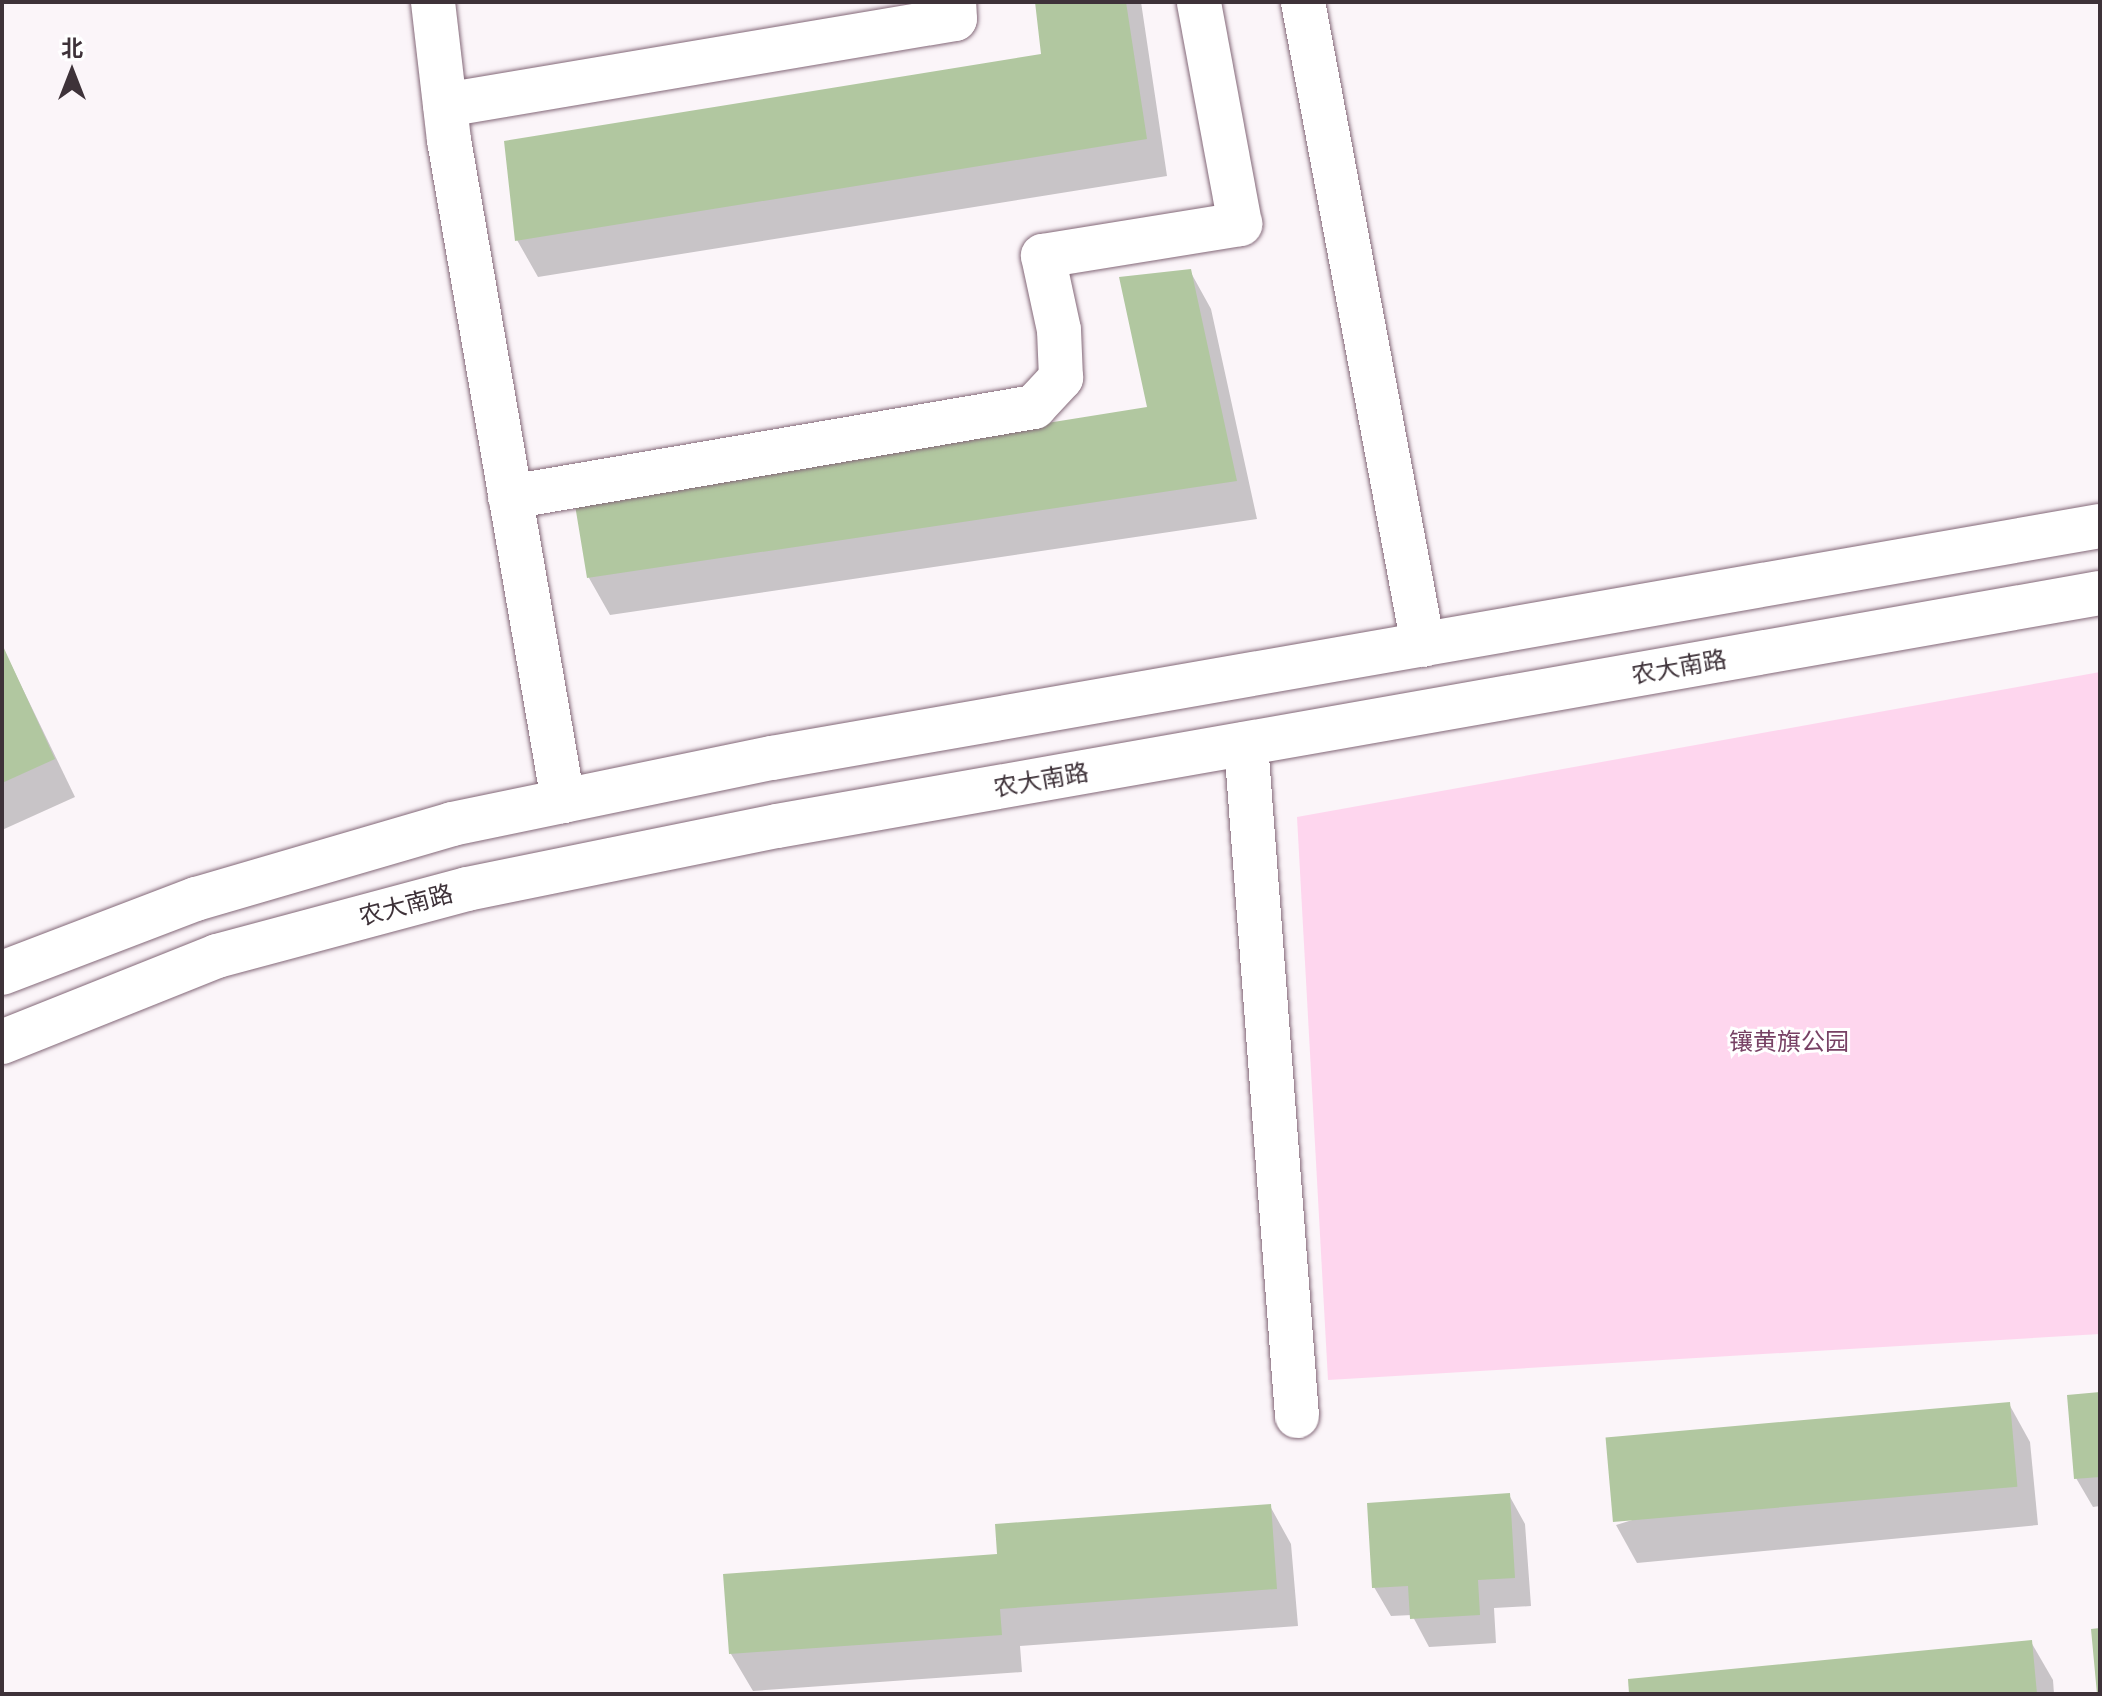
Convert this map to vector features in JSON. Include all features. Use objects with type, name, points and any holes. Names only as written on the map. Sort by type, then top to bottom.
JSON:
[{"type":"main road","points":[[433,2],[445,105],[563,801]]},
{"type":"main road","points":[[445,105],[955,19],[954,2]]},
{"type":"main road","points":[[510,497],[1034,407],[1061,378],[1059,330],[1043,256],[1240,224],[1199,2]]},
{"type":"main road","points":[[1303,2],[1423,645]]},
{"type":"main road","points":[[2,973],[196,899],[452,824],[772,758],[2100,526]]},
{"type":"main road","name":"农大南路","points":[[2,1042],[217,956],[467,889],[777,826],[2100,593]]},
{"type":"main road","points":[[1246,744],[1297,1416]]},
{"type":"green space","name":"镶黄旗公园","points":[[2100,672],[2100,1334],[1328,1380],[1297,817]]},
{"type":"building","points":[[1035,2],[1126,2],[1147,139],[515,241],[504,141],[1041,54]]},
{"type":"building","points":[[1191,269],[1237,481],[587,578],[574,499],[1147,407],[1119,277]]},
{"type":"building","points":[[2,644],[55,759],[2,783]]},
{"type":"building","points":[[2100,1392],[2100,1477],[2074,1479],[2067,1395]]},
{"type":"building","points":[[2010,1402],[2017,1487],[1613,1522],[1606,1437]]},
{"type":"building","points":[[1510,1493],[1515,1578],[1478,1580],[1480,1615],[1410,1619],[1408,1586],[1372,1588],[1367,1503]]},
{"type":"building","points":[[1271,1504],[1277,1589],[1000,1609],[1002,1635],[729,1654],[723,1574],[997,1554],[995,1524]]},
{"type":"building","points":[[2100,1628],[2100,1694],[2097,1694],[2091,1629]]},
{"type":"building","points":[[2032,1640],[2037,1694],[1629,1694],[1628,1679]]}]
